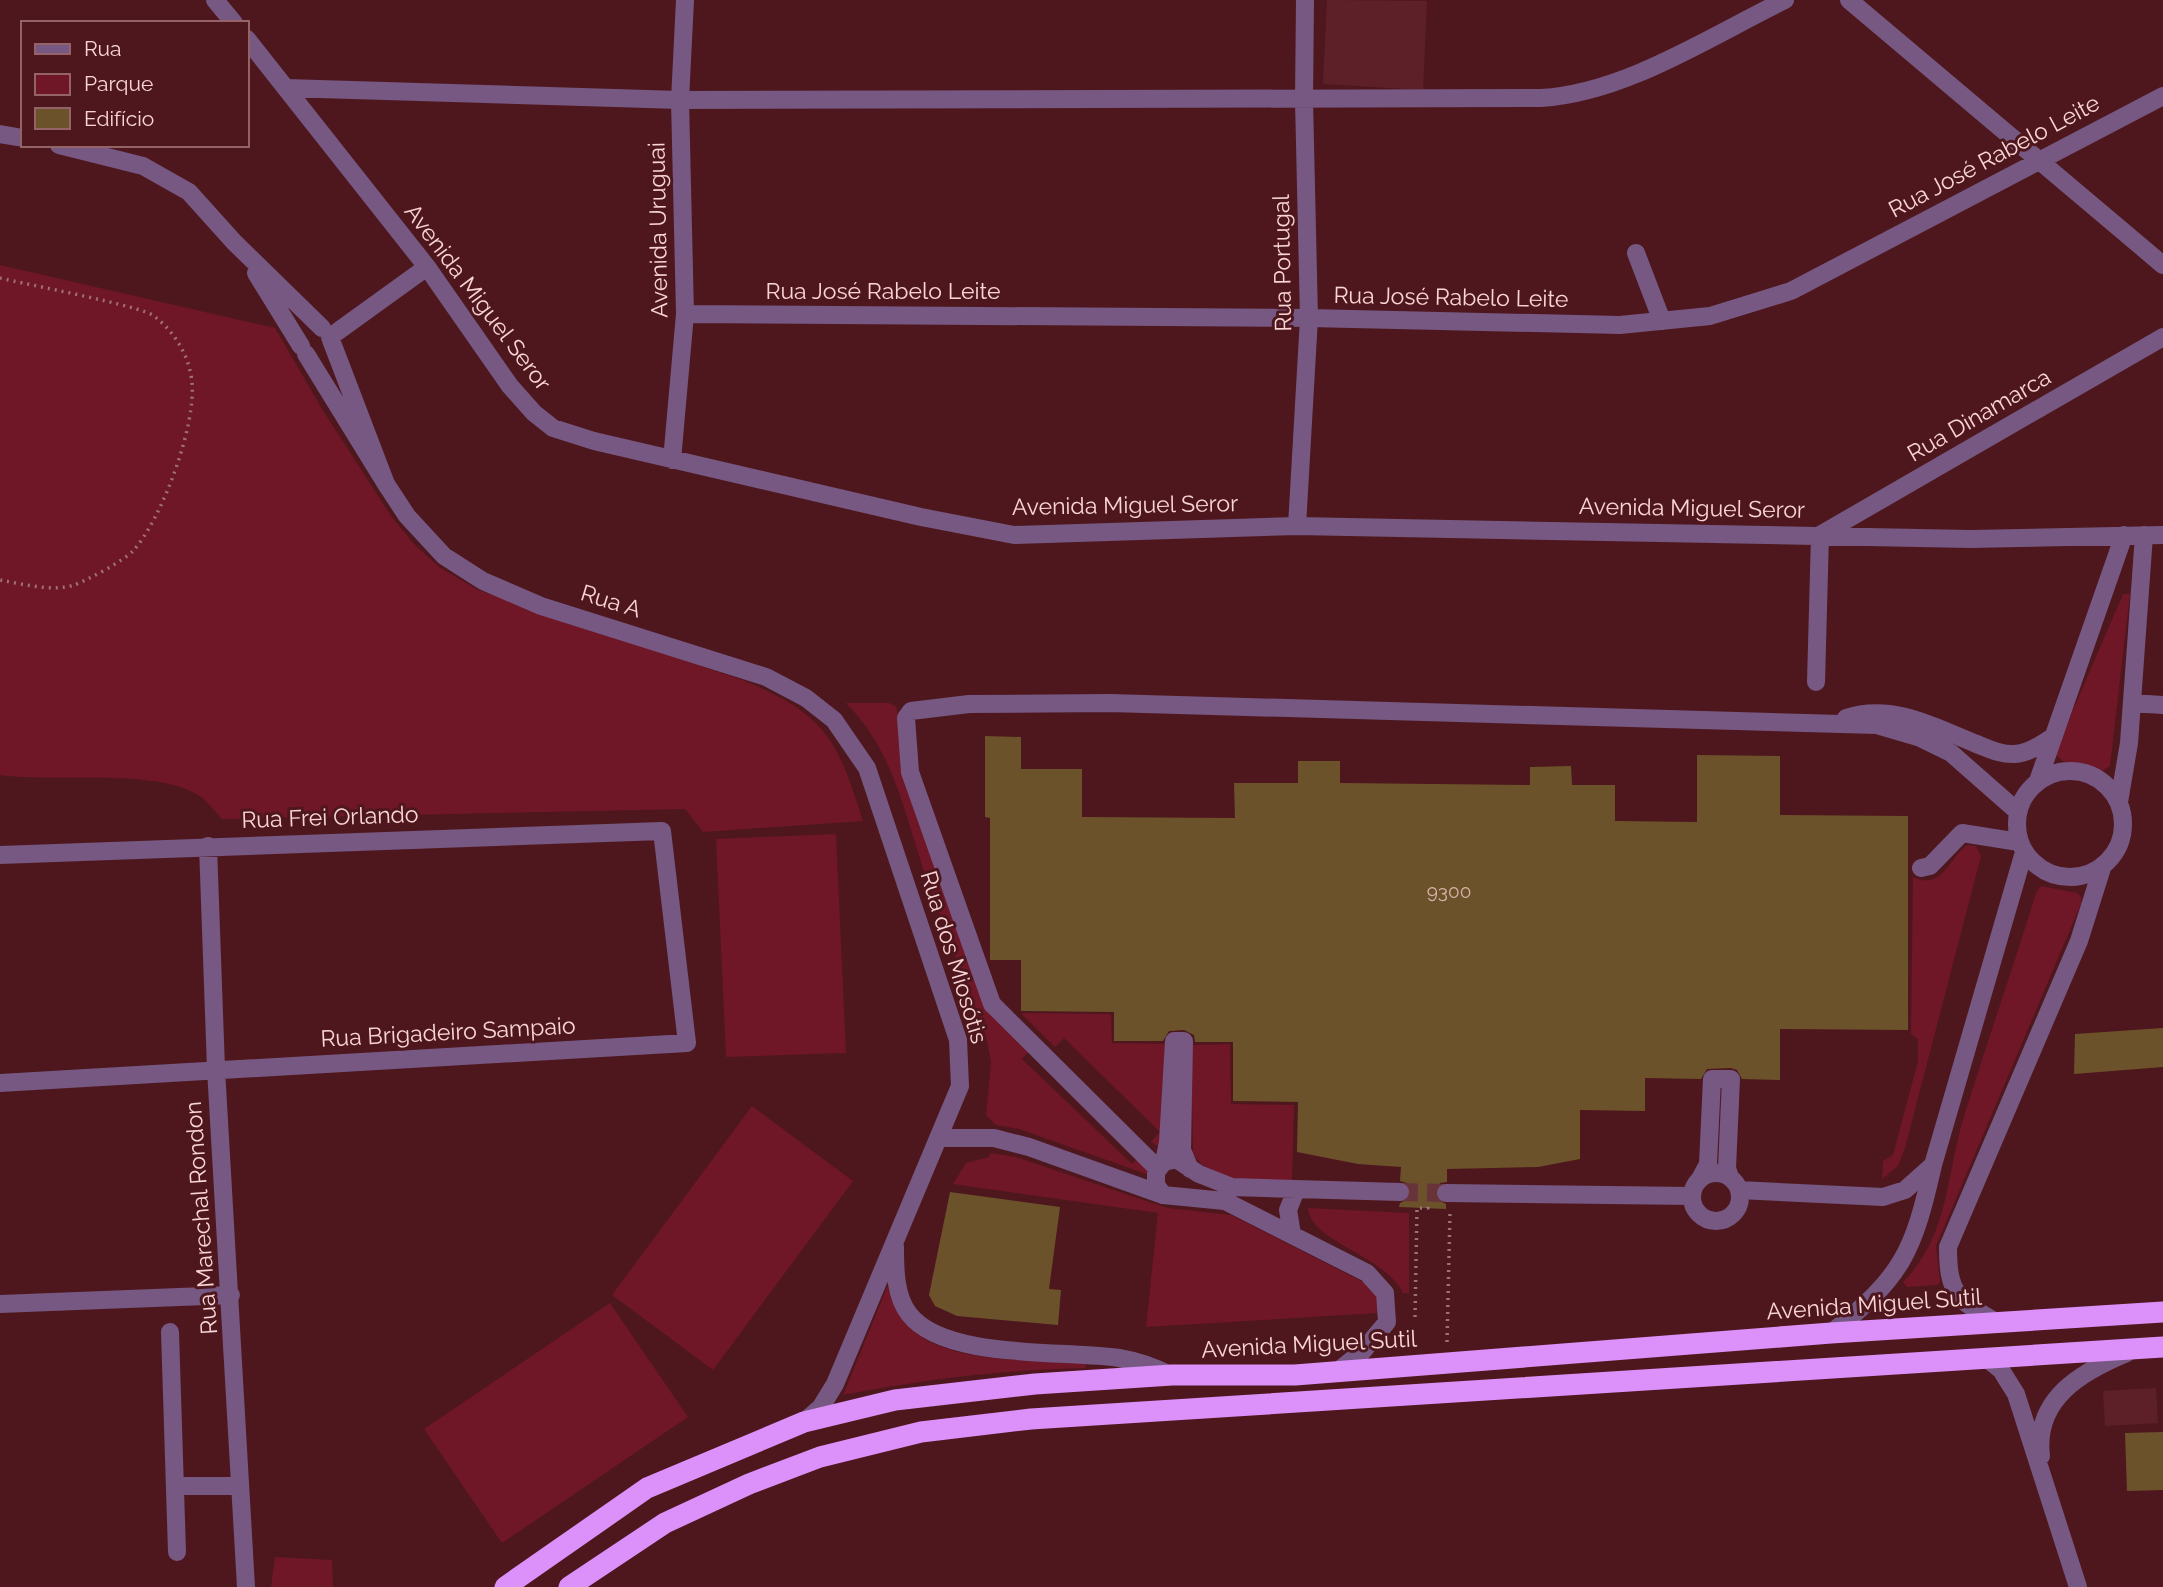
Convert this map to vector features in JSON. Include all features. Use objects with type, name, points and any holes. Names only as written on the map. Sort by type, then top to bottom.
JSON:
[{"type":"highway","name":"Avenida Miguel Sutil","points":[[505,1587],[647,1488],[804,1422],[895,1400],[967,1391],[1172,1375],[1338,1371],[1831,1333],[2163,1312]]},
{"type":"highway","points":[[569,1587],[665,1523],[749,1484],[820,1457],[921,1432],[1031,1419],[2163,1347]]},
{"type":"street","points":[[215,0],[232,21]]},
{"type":"street","name":"Avenida Uruguai","points":[[672,460],[685,314],[680,100],[685,0]]},
{"type":"street","name":"Rua Portugal","points":[[1297,526],[1309,318],[1304,100],[1305,0]]},
{"type":"street","points":[[286,88],[680,100],[1304,100],[1575,96],[1624,80],[1785,0]]},
{"type":"street","points":[[1849,0],[2163,265]]},
{"type":"street","name":"Avenida Miguel Seror","points":[[248,40],[427,267],[510,386],[534,413],[554,428],[672,460],[1014,535],[1297,526],[1970,539],[2163,535]]},
{"type":"street","name":"Rua José Rabelo Leite","points":[[685,314],[1309,318],[1620,325],[1710,316],[1791,291],[2163,96]]},
{"type":"street","points":[[0,134],[21,138]]},
{"type":"street","name":"Rua A","points":[[67,147],[132,163],[170,179],[189,192],[234,242],[328,335],[386,484]]},
{"type":"street","name":"Rua A","points":[[234,242],[407,516],[435,547],[462,569],[541,606],[766,677],[821,708],[845,733]]},
{"type":"street","points":[[1636,253],[1662,321]]},
{"type":"street","points":[[328,335],[427,267]]},
{"type":"street","points":[[312,327],[328,335],[329,350],[321,357],[303,350],[304,332],[312,327]]},
{"type":"street","name":"Rua Dinamarca","points":[[1820,535],[2163,337]]},
{"type":"street","points":[[1816,682],[1820,535]]},
{"type":"street","points":[[1831,1333],[1888,1284],[1909,1251],[1921,1217],[2021,847],[2017,811],[2022,799],[2038,780],[2124,535]]},
{"type":"street","points":[[1996,1322],[1958,1296],[1948,1276],[1948,1247],[2078,941],[2102,868],[2115,854],[2122,838],[2123,820],[2119,803],[2132,703],[2144,535]]},
{"type":"street","points":[[1161,1166],[992,1003],[914,785],[906,748],[917,708],[1110,703],[1877,725],[1918,737],[1951,753],[2017,811]]},
{"type":"street","points":[[2132,703],[2163,705]]},
{"type":"street","points":[[1832,723],[1863,713],[1882,711],[1945,730],[1997,752],[2012,754],[2029,750],[2054,736]]},
{"type":"street","name":"Rua dos Miosótis","points":[[804,1422],[821,1407],[835,1384],[894,1237],[960,1086],[958,1040],[867,768],[845,733]]},
{"type":"street","points":[[2038,780],[2067,771],[2083,772],[2098,779],[2119,803]]},
{"type":"street","name":"Rua Frei Orlando","points":[[0,855],[662,831]]},
{"type":"street","name":"Rua Brigadeiro Sampaio","points":[[0,1083],[687,1043],[662,831]]},
{"type":"street","points":[[1921,867],[1930,866],[1962,833],[2021,847],[2039,869],[2054,876],[2071,878],[2102,868]]},
{"type":"street","name":"Rua Marechal Rondon","points":[[208,846],[216,1069],[246,1587]]},
{"type":"street","points":[[1174,1041],[1184,1041],[1182,1150],[1192,1183],[1186,1193],[1169,1196],[1156,1185],[1168,1142],[1174,1041]]},
{"type":"street","points":[[1712,1079],[1731,1079],[1727,1168],[1734,1184],[1740,1198],[1734,1212],[1721,1220],[1713,1221],[1699,1214],[1692,1196],[1708,1164],[1712,1079]]},
{"type":"street","points":[[937,1138],[994,1138],[1029,1147],[1169,1196],[1225,1201],[1367,1273],[1385,1293],[1389,1309],[1382,1331],[1338,1371]]},
{"type":"street","points":[[1161,1166],[1176,1159],[1199,1174],[1232,1187],[1400,1192]]},
{"type":"street","points":[[1700,1179],[1715,1173],[1734,1184],[1882,1197],[1905,1189],[1933,1165]]},
{"type":"street","points":[[1225,1201],[1265,1189]]},
{"type":"street","points":[[1292,1234],[1288,1210],[1296,1191]]},
{"type":"street","points":[[1446,1193],[1692,1196]]},
{"type":"street","name":"Rua dos Miosótis","points":[[894,1237],[898,1291],[908,1313],[922,1327],[942,1337],[970,1345],[1120,1358],[1172,1375]]},
{"type":"street","points":[[0,1304],[231,1295]]},
{"type":"street","points":[[170,1332],[177,1552]]},
{"type":"street","points":[[2044,1477],[2040,1446],[2044,1419],[2053,1401],[2082,1374],[2140,1348]]},
{"type":"street","points":[[1985,1357],[2001,1370],[2016,1394],[2078,1587]]},
{"type":"street","points":[[176,1486],[240,1486]]},
{"type":"path","points":[[0,278],[152,314],[183,346],[192,382],[191,412],[171,483],[141,542],[131,554],[73,585],[33,586],[0,580]]},
{"type":"path","points":[[1415,1317],[1417,1208],[1428,1208],[1428,1202]]},
{"type":"path","points":[[1447,1323],[1449,1226]]},
{"type":"shaded area","points":[[1327,0],[1427,1],[1423,90],[1323,84]]},
{"type":"shaded area","points":[[2156,1388],[2158,1423],[2105,1426],[2103,1391]]},
{"type":"green space","points":[[0,265],[275,328],[322,409],[391,516],[414,544],[439,567],[478,590],[745,681],[794,706],[825,733],[836,750],[863,821],[703,832],[685,809],[222,819],[204,799],[186,789],[162,782],[0,775]]},
{"type":"green space","points":[[2123,594],[2130,594],[2110,766],[2102,771],[2064,762],[2056,755],[2057,747]]},
{"type":"green space","points":[[846,703],[889,703],[896,707],[987,1006],[1030,1050],[1022,1059],[1132,1164],[1138,1158],[1150,1168],[1149,1175],[1019,1129],[996,1125],[986,1115],[991,1062],[986,1036],[924,871],[895,782],[875,741]]},
{"type":"green space","points":[[836,834],[846,1053],[726,1057],[716,839]]},
{"type":"green space","points":[[1967,845],[1976,846],[1981,856],[1905,1148],[1898,1166],[1882,1179],[1883,1161],[1893,1155],[1918,1061],[1918,1039],[1911,1034],[1913,877],[1931,880],[1938,876]]},
{"type":"green space","points":[[2041,886],[2077,893],[2081,897],[2081,904],[1936,1246],[1940,1281],[1938,1285],[1907,1287],[1903,1282],[1930,1244],[1938,1223],[1965,1113],[2036,893]]},
{"type":"green space","points":[[1021,1013],[1111,1014],[1112,1043],[1169,1044],[1166,1143],[1159,1147],[1151,1142],[1160,1132],[1064,1038],[1055,1047]]},
{"type":"green space","points":[[1230,1044],[1231,1104],[1294,1105],[1292,1180],[1251,1180],[1224,1176],[1201,1164],[1193,1153],[1191,1045]]},
{"type":"green space","points":[[752,1106],[853,1181],[713,1370],[612,1295]]},
{"type":"green space","points":[[991,1153],[1016,1157],[1167,1208],[1231,1215],[1367,1284],[1376,1295],[1379,1313],[1146,1327],[1158,1213],[953,1184],[966,1163],[989,1157]]},
{"type":"green space","points":[[1308,1208],[1409,1213],[1409,1293],[1403,1293],[1381,1268],[1321,1231],[1312,1220]]},
{"type":"green space","points":[[888,1285],[902,1319],[918,1334],[938,1345],[961,1353],[987,1357],[1085,1362],[1086,1368],[964,1376],[843,1395]]},
{"type":"green space","points":[[610,1303],[688,1417],[502,1543],[424,1429]]},
{"type":"green space","points":[[275,1557],[332,1560],[333,1587],[271,1587]]},
{"type":"building","points":[[985,736],[1021,737],[1021,769],[1082,769],[1082,817],[1235,818],[1234,783],[1298,783],[1298,761],[1340,761],[1340,783],[1530,785],[1530,767],[1571,766],[1572,785],[1615,785],[1615,821],[1697,822],[1697,755],[1780,756],[1780,815],[1908,816],[1908,1030],[1780,1029],[1780,1080],[1742,1079],[1737,1070],[1731,1068],[1707,1069],[1701,1079],[1645,1078],[1645,1111],[1580,1110],[1580,1159],[1538,1167],[1447,1169],[1447,1182],[1440,1183],[1435,1192],[1436,1199],[1446,1204],[1446,1209],[1399,1207],[1400,1203],[1409,1199],[1411,1192],[1407,1183],[1400,1181],[1401,1167],[1358,1164],[1297,1152],[1298,1102],[1233,1101],[1233,1042],[1195,1042],[1194,1035],[1184,1030],[1169,1031],[1163,1041],[1114,1041],[1114,1012],[1021,1011],[1021,960],[990,960],[990,818],[985,817]]},
{"type":"building","points":[[2163,1028],[2163,1067],[2074,1074],[2075,1034]]},
{"type":"building","points":[[950,1192],[1060,1207],[1049,1289],[1061,1290],[1058,1325],[957,1316],[935,1306],[929,1295]]},
{"type":"building","points":[[2163,1432],[2163,1490],[2127,1491],[2125,1433]]},
{"type":"tunnel","points":[[1400,1192],[1446,1193]]}]
